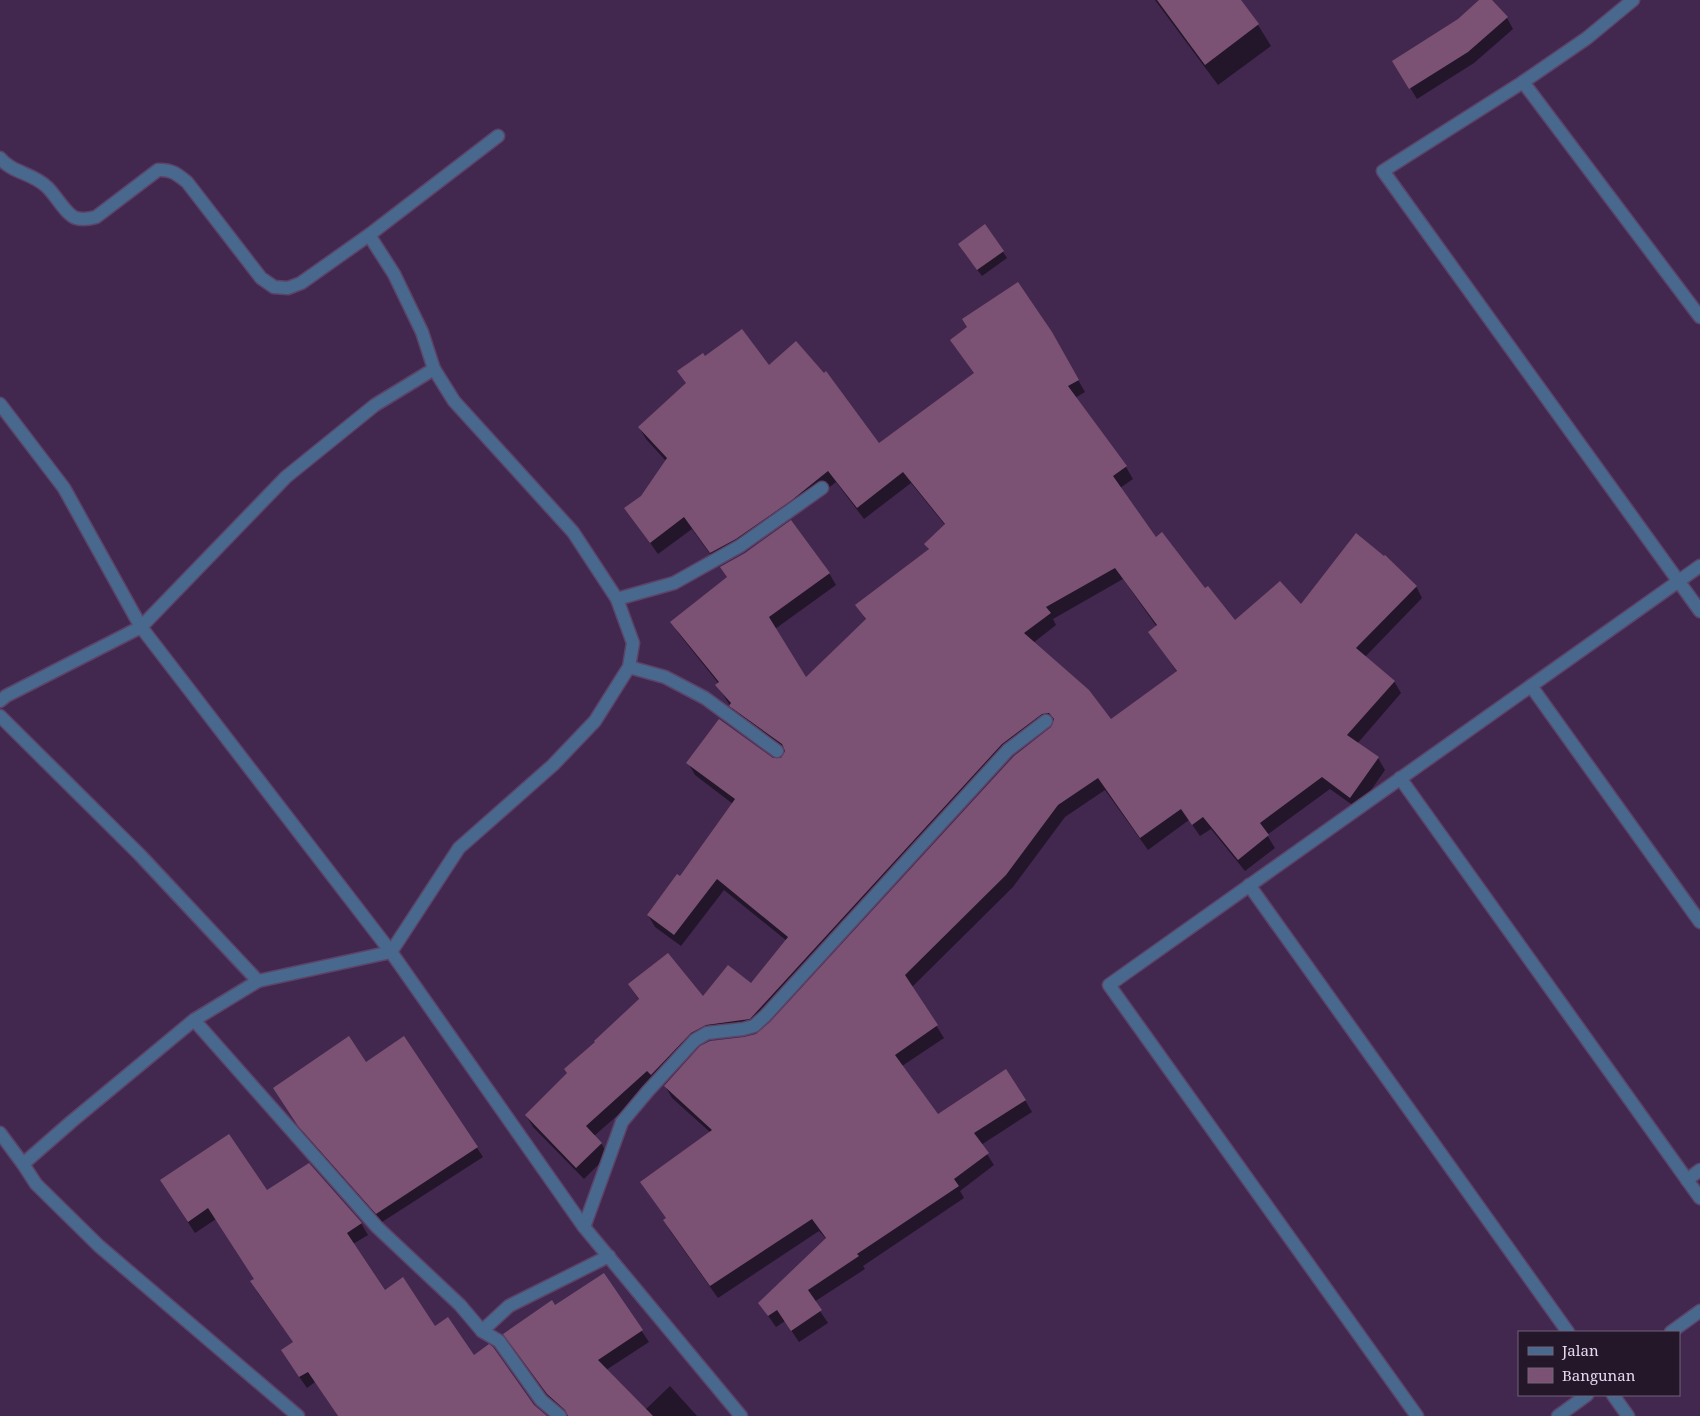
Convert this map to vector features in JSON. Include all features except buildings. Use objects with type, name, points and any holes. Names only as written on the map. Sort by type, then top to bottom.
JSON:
[{"type":"street","points":[[1633,0],[1587,38],[1523,82],[1384,171],[1700,611]]},
{"type":"street","points":[[1523,82],[1700,317]]},
{"type":"street","points":[[0,158],[6,166],[35,178],[47,187],[74,218],[85,219],[96,217],[158,170],[167,169],[175,172],[187,182],[261,278],[274,286],[288,288],[302,282],[369,235],[498,136]]},
{"type":"street","points":[[23,1164],[194,1020],[258,981],[391,952],[459,848],[554,765],[595,721],[629,667],[633,643],[616,599],[573,532],[454,401],[434,369],[422,332],[394,274],[369,235]]},
{"type":"street","points":[[0,701],[6,696],[141,627],[286,477],[375,405],[434,369]]},
{"type":"street","points":[[0,404],[64,488],[141,627],[391,952],[584,1227],[741,1416]]},
{"type":"street","points":[[616,599],[674,583],[740,546],[822,488]]},
{"type":"street","points":[[1417,1416],[1109,985],[1700,566]]},
{"type":"street","points":[[629,667],[665,677],[705,698],[776,751]]},
{"type":"street","points":[[1531,686],[1700,922]]},
{"type":"street","points":[[0,716],[140,854],[258,981]]},
{"type":"street","points":[[584,1227],[622,1122],[648,1091],[695,1040],[707,1033],[754,1026],[765,1016],[1008,750],[1046,722]]},
{"type":"street","points":[[1400,778],[1700,1198]]},
{"type":"street","points":[[1249,886],[1567,1331]]},
{"type":"street","points":[[194,1020],[377,1228],[460,1305],[482,1331],[499,1341],[541,1400],[560,1416]]},
{"type":"street","points":[[0,1133],[36,1184],[99,1246],[298,1416]]},
{"type":"street","points":[[1687,1180],[1700,1170]]},
{"type":"street","points":[[482,1331],[509,1306],[609,1256]]},
{"type":"street","points":[[1672,1331],[1700,1311]]},
{"type":"street","points":[[1558,1416],[1586,1396]]},
{"type":"street","points":[[1613,1396],[1628,1416]]}]
